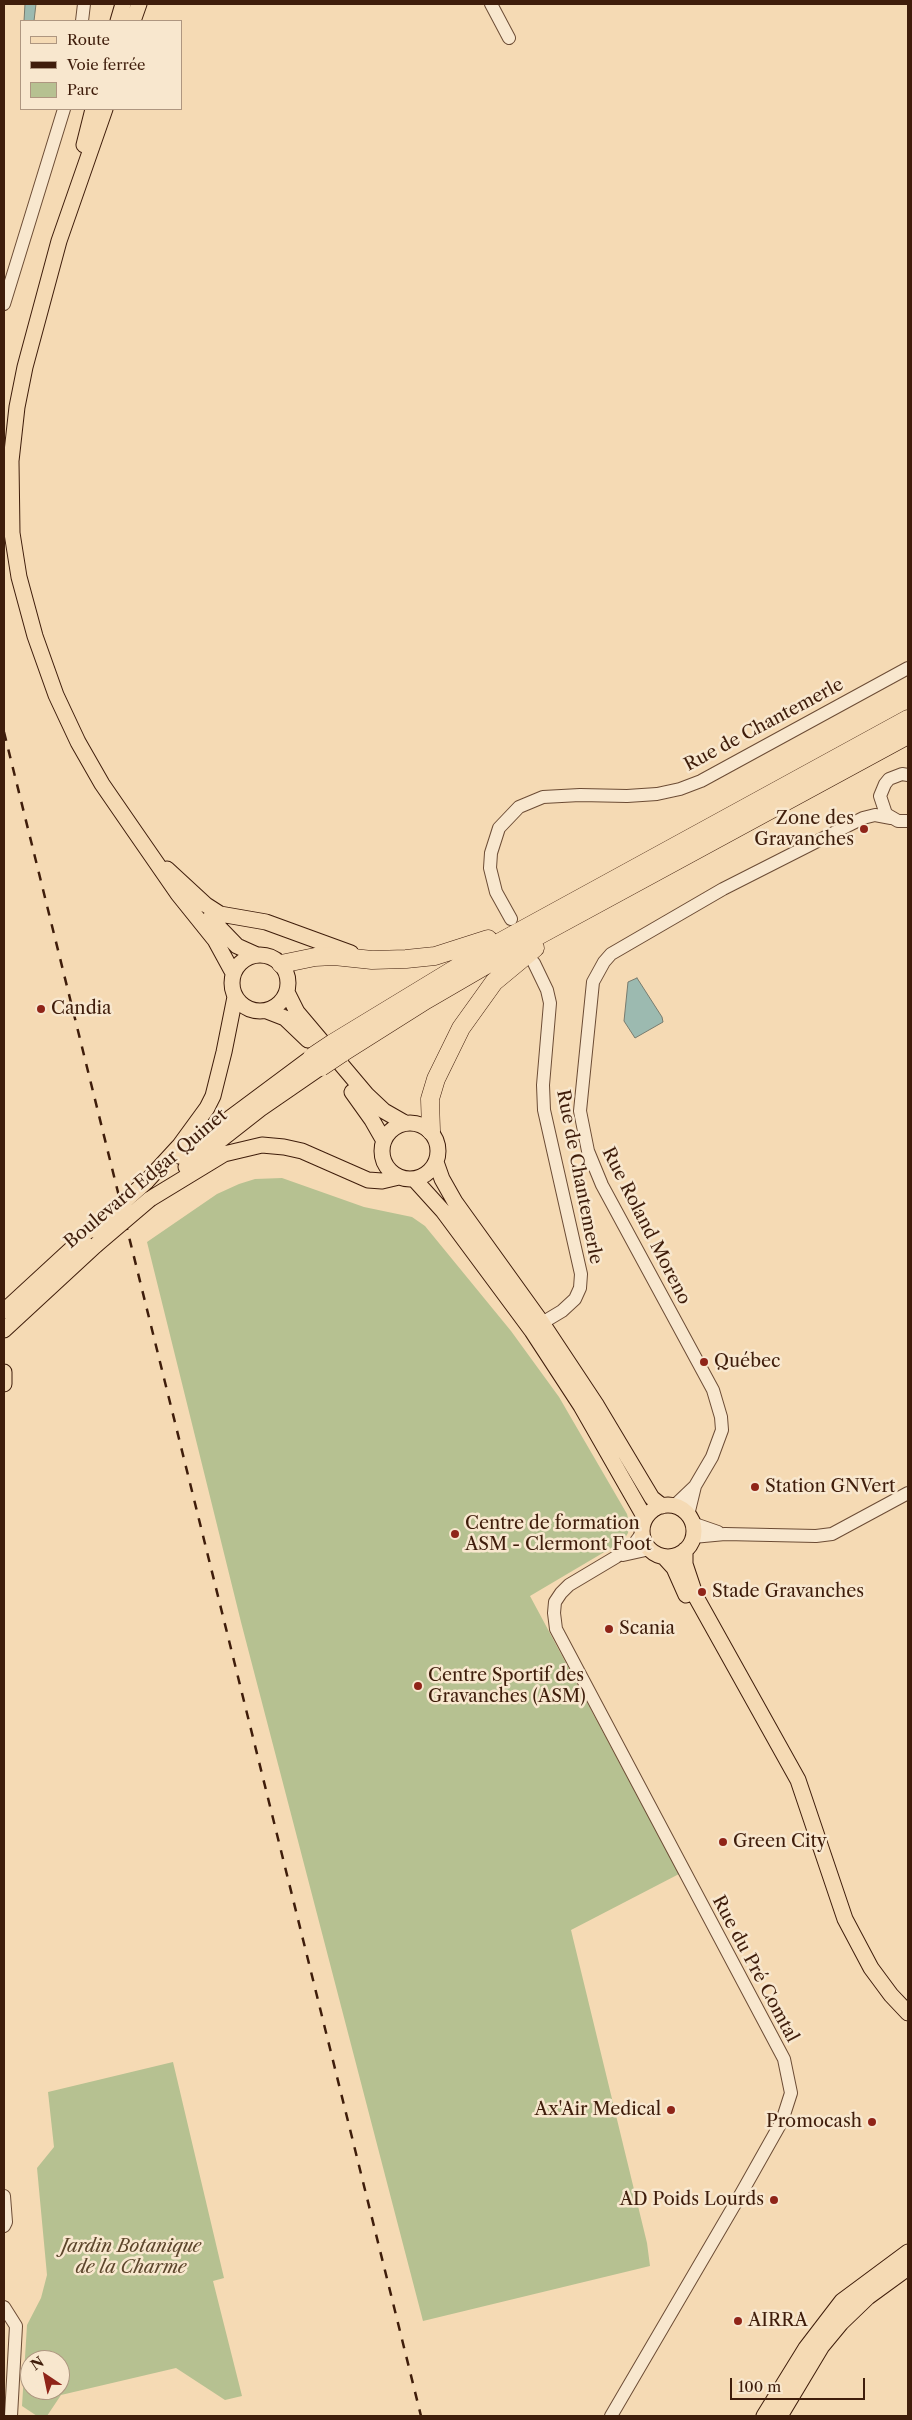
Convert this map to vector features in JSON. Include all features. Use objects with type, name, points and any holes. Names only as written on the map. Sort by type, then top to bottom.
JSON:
[{"type":"highway","points":[[316,1062],[445,973],[908,720]]},
{"type":"highway","points":[[337,1048],[640,880],[908,735]]},
{"type":"highway","points":[[431,1131],[430,1099],[436,1079],[460,1028],[494,982],[542,943],[577,924],[640,880]]},
{"type":"highway","points":[[281,964],[325,956],[372,960],[434,956],[462,948],[547,916]]},
{"type":"main road","points":[[118,20],[123,4]]},
{"type":"main road","points":[[133,20],[139,4]]},
{"type":"main road","points":[[94,110],[35,326],[17,407],[10,483],[14,547],[30,620],[56,695],[78,742],[102,784],[178,894],[215,940],[233,973],[232,989],[235,997],[249,1010],[267,1011],[285,1018],[298,1029],[360,1100],[384,1141]]},
{"type":"main road","points":[[59,241],[105,110]]},
{"type":"main road","points":[[154,858],[237,946],[257,955],[274,958],[281,964],[288,977],[287,992],[297,1012],[367,1095],[384,1111],[405,1123],[423,1126],[431,1131],[438,1146],[436,1162],[442,1179],[454,1202],[542,1323],[597,1406],[652,1498],[668,1506],[690,1531],[685,1564],[696,1597],[798,1780],[845,1920],[871,1968],[891,1995],[908,2013]]},
{"type":"main road","points":[[154,858],[206,905],[220,914],[266,922],[321,944],[372,960]]},
{"type":"main road","points":[[233,973],[243,960],[257,955]]},
{"type":"main road","points":[[267,1011],[276,1007],[287,992]]},
{"type":"main road","points":[[146,1182],[180,1145],[207,1108],[213,1096],[235,997]]},
{"type":"main road","points":[[146,1182],[210,1132],[316,1062]]},
{"type":"main road","name":"Boulevard Edgar Quinet","points":[[4,1330],[96,1245],[217,1141],[316,1062]]},
{"type":"main road","points":[[405,1123],[396,1126],[384,1141],[382,1149],[386,1166],[406,1178],[443,1212],[532,1330],[581,1406],[644,1526],[650,1549],[664,1556],[674,1568],[691,1606],[814,1825]]},
{"type":"main road","points":[[150,1199],[224,1154],[244,1148],[262,1146],[284,1147],[302,1151],[368,1180],[382,1181],[423,1176],[436,1162]]},
{"type":"main road","name":"Boulevard Edgar Quinet","points":[[4,1310],[146,1182]]},
{"type":"main road","points":[[4,1372],[4,1384]]},
{"type":"main road","points":[[644,1526],[656,1508],[668,1506]]},
{"type":"main road","points":[[664,1556],[672,1556],[690,1531]]},
{"type":"main road","points":[[764,2416],[806,2348],[842,2301],[908,2252]]},
{"type":"main road","points":[[780,2416],[822,2346],[846,2316],[868,2297],[908,2268]]},
{"type":"street","points":[[82,20],[84,4]]},
{"type":"street","points":[[491,4],[509,38]]},
{"type":"street","points":[[4,304],[64,110]]},
{"type":"street","name":"Rue de Chantemerle","points":[[511,918],[496,892],[492,880],[491,853],[499,828],[519,807],[544,797],[580,795],[627,796],[657,794],[680,789],[701,781],[908,668]]},
{"type":"street","points":[[833,832],[866,811],[880,796],[885,784],[890,779],[902,774],[908,774]]},
{"type":"street","points":[[880,796],[883,808],[891,818]]},
{"type":"street","points":[[833,832],[869,816],[908,821]]},
{"type":"street","name":"Rue Roland Moreno","points":[[695,1486],[718,1446],[722,1430],[719,1405],[602,1186],[591,1161],[582,1127],[581,1098],[593,982],[604,962],[622,947],[723,889],[833,832]]},
{"type":"street","name":"Rue de Chantemerle","points":[[534,963],[547,990],[550,1003],[543,1085],[544,1110],[581,1274],[580,1288],[575,1300],[562,1311],[542,1323]]},
{"type":"street","points":[[668,1506],[695,1486]]},
{"type":"street","points":[[695,1486],[690,1531],[725,1534],[816,1536],[832,1534],[908,1493]]},
{"type":"street","name":"Rue du Pré Comtal","points":[[611,2416],[782,2121],[791,2092],[790,2077],[784,2059],[556,1629],[555,1602],[561,1593],[569,1585],[616,1558],[634,1544],[644,1526]]},
{"type":"street","name":"Rue du Pré Comtal","points":[[616,1558],[650,1549]]},
{"type":"street","points":[[4,2196],[6,2222],[4,2226]]},
{"type":"street","points":[[4,2306],[16,2326],[11,2416]]},
{"type":"street","points":[[4,2318],[16,2339]]},
{"type":"green space","name":"Centre Sportif des Gravanches (ASM)","points":[[282,1178],[364,1207],[412,1217],[425,1226],[511,1331],[559,1397],[627,1514],[629,1522],[628,1533],[623,1541],[530,1596],[679,1874],[571,1930],[647,2243],[650,2266],[423,2321],[241,1622],[147,1242],[217,1194],[255,1179]]},
{"type":"green space","name":"Jardin Botanique de la Charme","points":[[173,2062],[224,2278],[213,2281],[242,2396],[225,2400],[176,2368],[70,2393],[70,2350],[25,2350],[27,2325],[41,2298],[47,2275],[37,2168],[54,2147],[48,2092]]},
{"type":"green space","name":"Jardin Botanique de la Charme","points":[[22,2400],[58,2400],[47,2416],[37,2416],[22,2406]]},
{"type":"water","points":[[25,4],[36,4],[34,20],[24,20]]},
{"type":"water","points":[[637,978],[662,1017],[663,1022],[635,1038],[624,1021],[628,982]]},
{"type":"railway","points":[[4,732],[421,2416]]},
{"type":"place","name":"Zone des Gravanches","points":[[864,829]]},
{"type":"place","name":"Candia","points":[[41,1009]]},
{"type":"place","name":"Québec","points":[[704,1362]]},
{"type":"place","name":"Station GNVert","points":[[755,1487]]},
{"type":"place","name":"Centre de formation ASM - Clermont Foot","points":[[455,1534]]},
{"type":"place","name":"Stade Gravanches","points":[[702,1592]]},
{"type":"place","name":"Scania","points":[[609,1629]]},
{"type":"place","name":"Centre Sportif des Gravanches (ASM)","points":[[418,1686]]},
{"type":"place","name":"Green City","points":[[723,1842]]},
{"type":"place","name":"Ax'Air Medical","points":[[671,2110]]},
{"type":"place","name":"Promocash","points":[[872,2122]]},
{"type":"place","name":"AD Poids Lourds","points":[[774,2200]]},
{"type":"place","name":"AIRRA","points":[[738,2321]]}]
